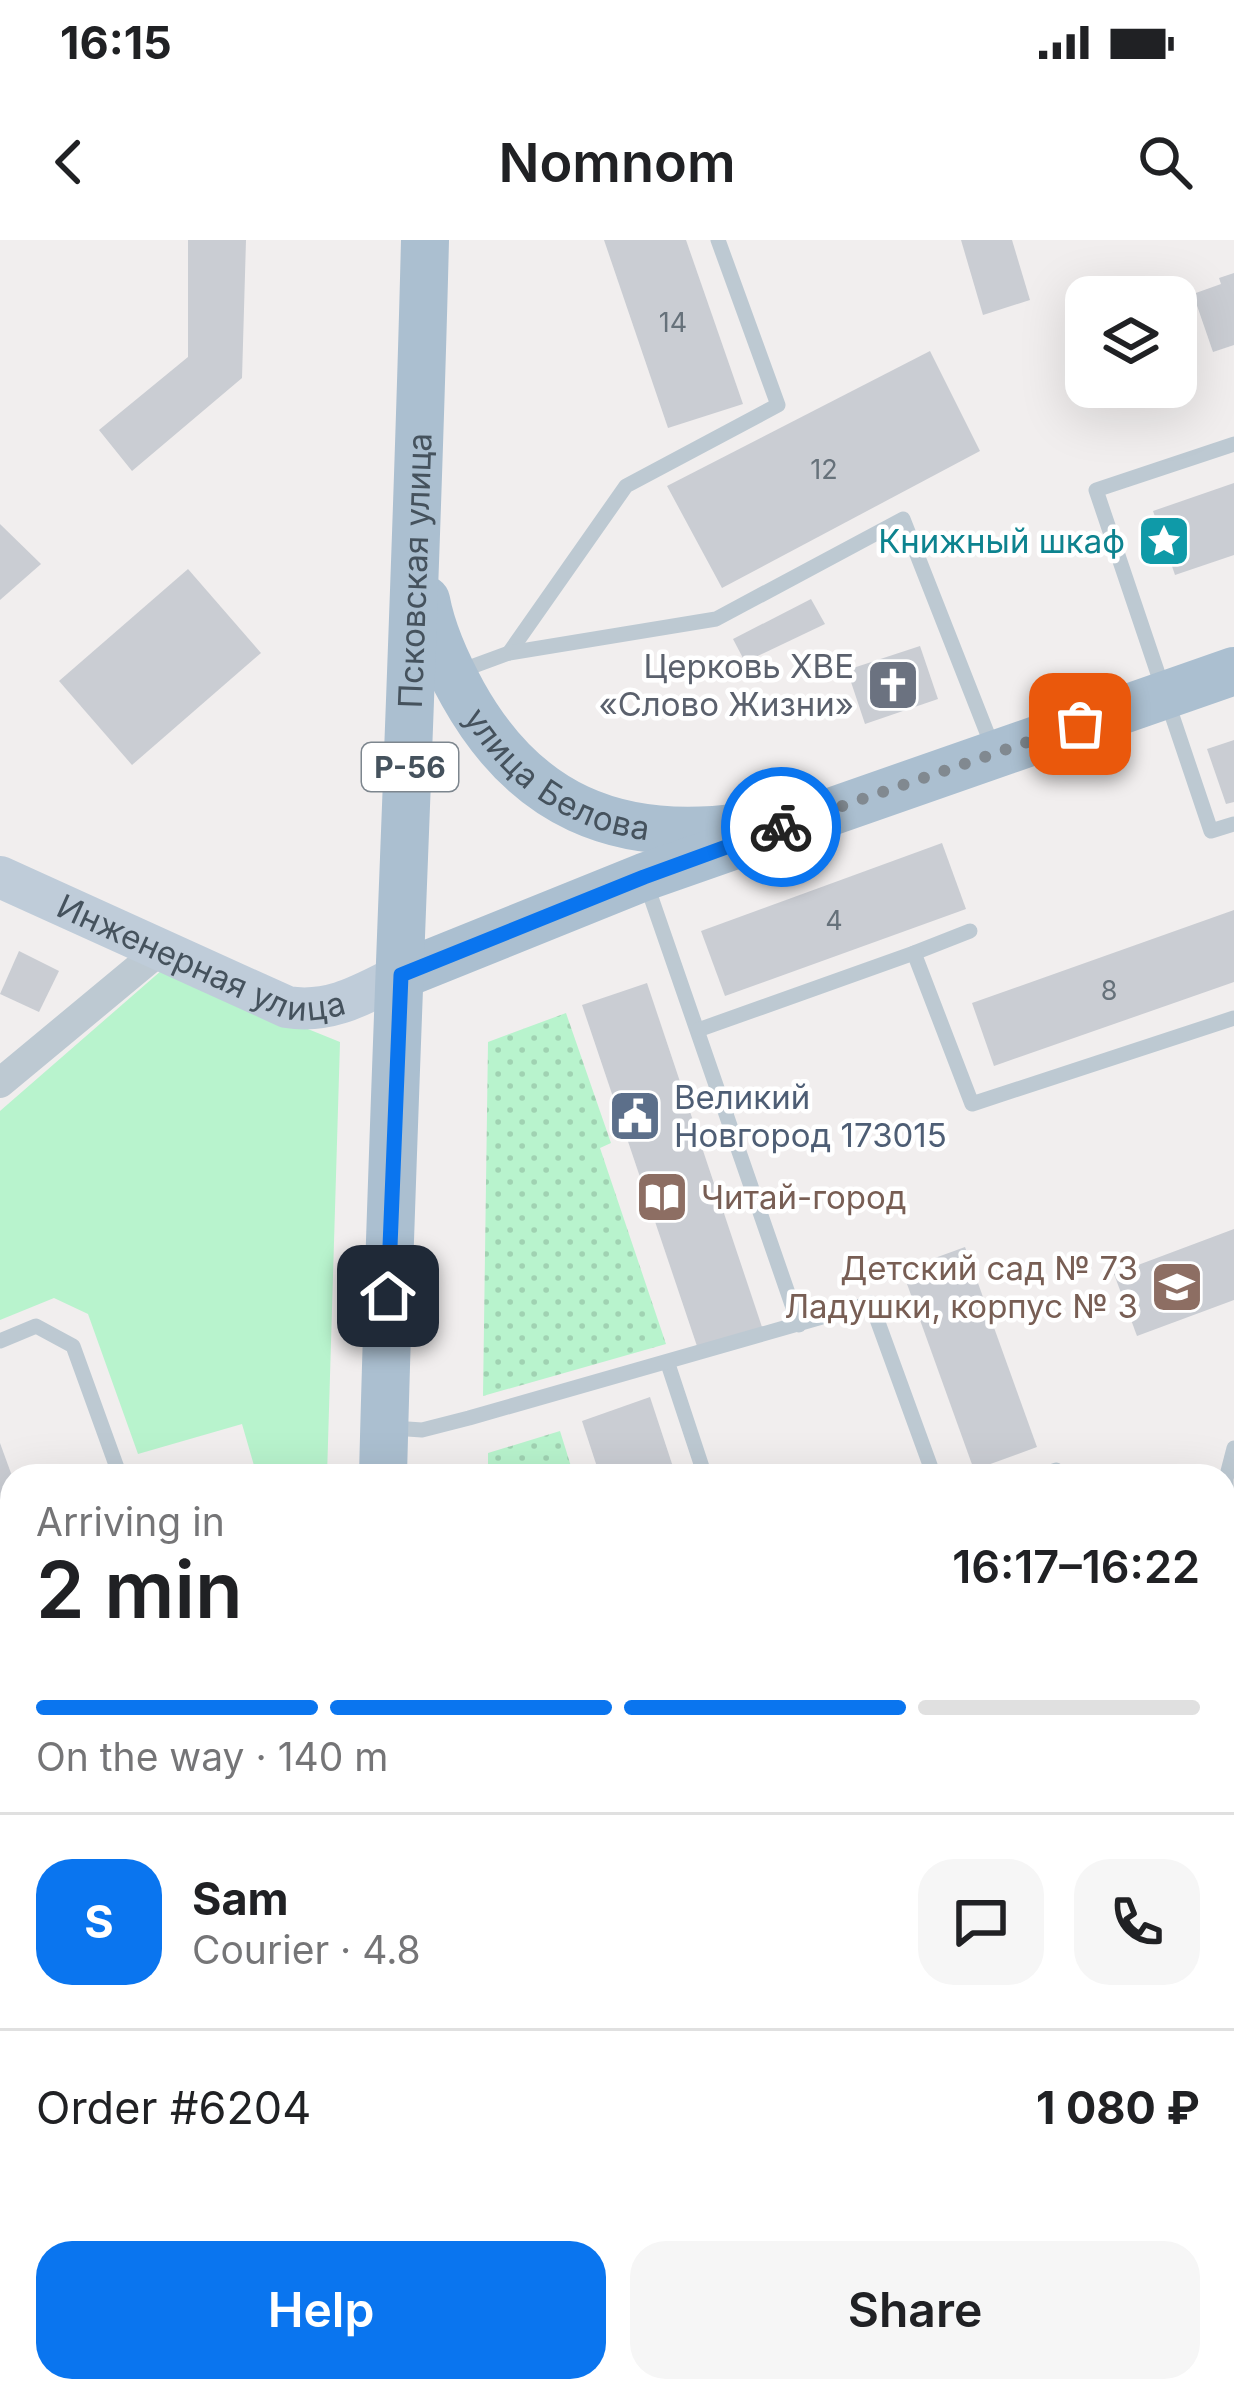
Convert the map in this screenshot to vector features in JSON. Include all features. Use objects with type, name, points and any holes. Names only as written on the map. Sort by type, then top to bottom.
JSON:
[{"type":"main road","name":"Псковская улица","points":[[382,1464],[425,240]]},
{"type":"main road","name":"улица Белова","points":[[417,559],[429,614],[452,674],[499,751],[559,800],[603,821],[655,831],[720,830],[811,817]]},
{"type":"main road","name":"улица Белова","points":[[401,975],[644,877],[1234,670]]},
{"type":"street","name":"Инженерная улица","points":[[0,877],[258,997],[306,1010],[337,1006],[401,975]]},
{"type":"street","points":[[0,1083],[159,952]]},
{"type":"lane","points":[[509,653],[626,486],[778,405],[718,240]]},
{"type":"lane","points":[[1234,444],[1096,490],[1211,831],[1234,824]]},
{"type":"lane","points":[[452,674],[509,653],[716,619],[903,519],[995,753]]},
{"type":"lane","points":[[644,877],[800,1325]]},
{"type":"lane","points":[[698,1030],[970,931]]},
{"type":"lane","points":[[914,952],[972,1104],[1234,1018]]},
{"type":"lane","points":[[384,1428],[422,1430],[872,1304],[930,1464]]},
{"type":"lane","points":[[0,1341],[36,1326],[73,1346],[117,1464]]},
{"type":"lane","points":[[668,1364],[701,1464]]},
{"type":"green space","points":[[162,970],[340,1042],[327,1464],[254,1464],[242,1424],[138,1454],[88,1314],[54,1298],[0,1320],[0,1111]]},
{"type":"green space","points":[[566,1013],[611,1143],[600,1148],[666,1344],[483,1396],[488,1042]]},
{"type":"green space","points":[[560,1431],[570,1464],[488,1464],[488,1453]]},
{"type":"building","points":[[188,240],[246,240],[242,378],[132,471],[99,430],[188,357]]},
{"type":"building","points":[[604,240],[686,240],[743,404],[668,428]]},
{"type":"building","points":[[961,240],[1012,240],[1030,300],[983,315]]},
{"type":"building","points":[[1234,273],[1234,345],[1213,352],[1197,293],[1221,284],[1219,278]]},
{"type":"building","points":[[930,351],[980,451],[722,588],[667,486]]},
{"type":"building","points":[[1234,483],[1234,555],[1175,575],[1153,511]]},
{"type":"building","points":[[0,524],[41,564],[0,600]]},
{"type":"building","points":[[188,569],[261,653],[132,765],[59,681]]},
{"type":"building","points":[[811,599],[825,624],[745,662],[733,639]]},
{"type":"building","name":"Церковь ХВЕ «Слово Жизни»","points":[[920,646],[938,699],[865,724],[847,670]]},
{"type":"building","points":[[1234,740],[1234,802],[1226,804],[1207,749]]},
{"type":"building","points":[[942,843],[966,909],[725,996],[701,931]]},
{"type":"building","points":[[1234,910],[1234,982],[994,1066],[972,1003]]},
{"type":"building","points":[[19,951],[59,971],[39,1012],[0,994]]},
{"type":"building","points":[[647,983],[763,1330],[699,1352],[582,1005]]},
{"type":"building","name":"Детский сад № 73 Ладушки, корпус № 3","points":[[1234,1229],[1234,1300],[1137,1336],[1114,1274]]},
{"type":"building","points":[[965,1247],[1037,1447],[990,1464],[972,1464],[902,1270]]},
{"type":"building","points":[[650,1397],[672,1464],[596,1464],[582,1421]]},
{"type":"way so far","points":[[781,827],[1080,724]]},
{"type":"place","name":"Книжный шкаф","points":[[1164,541]]},
{"type":"place","name":"Церковь ХВЕ «Слово Жизни»","points":[[893,685]]},
{"type":"place","name":"Великий Новгород 173015","points":[[635,1116]]},
{"type":"place","name":"Читай-город","points":[[662,1197]]},
{"type":"place","name":"Детский сад № 73 Ладушки, корпус № 3","points":[[1177,1287]]},
{"type":"route","points":[[388,1296],[401,975],[781,827]]}]
